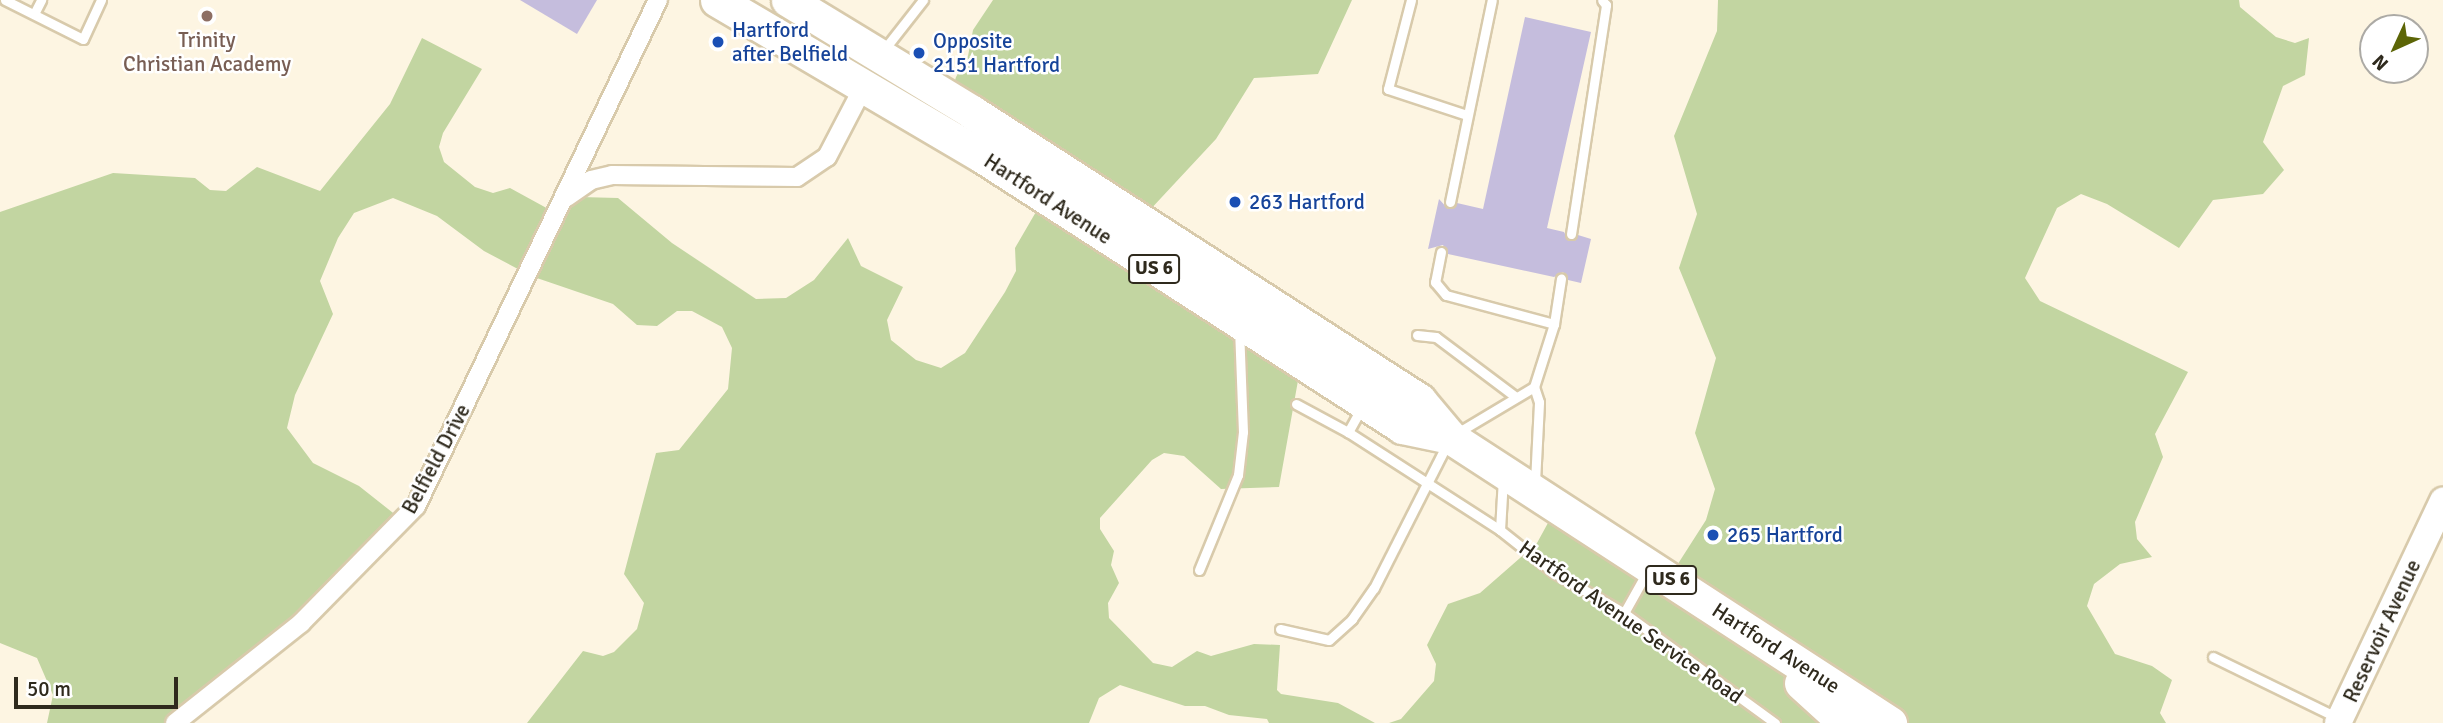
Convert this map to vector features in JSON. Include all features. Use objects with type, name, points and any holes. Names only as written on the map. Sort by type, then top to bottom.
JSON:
[{"type":"highway","name":"Hartford Avenue","points":[[717,0],[982,156],[1239,325],[1402,427],[1450,437]]},
{"type":"highway","name":"Hartford Avenue","points":[[788,0],[880,54],[1419,400],[1450,437],[1890,723]]},
{"type":"highway","points":[[1721,611],[1845,723]]},
{"type":"street","name":"Belfield Drive","points":[[174,723],[311,614],[416,506],[658,0]]},
{"type":"street","points":[[565,198],[591,180],[612,175],[797,177],[827,158],[880,54]]},
{"type":"street","name":"Reservoir Avenue","points":[[2339,721],[2443,501]]},
{"type":"lane","points":[[5,0],[83,38],[101,0]]},
{"type":"lane","points":[[34,15],[41,0]]},
{"type":"lane","points":[[880,54],[923,0]]},
{"type":"lane","points":[[1411,0],[1388,89],[1467,115]]},
{"type":"lane","points":[[1450,202],[1492,0]]},
{"type":"lane","points":[[1571,234],[1606,5],[1602,0]]},
{"type":"lane","points":[[1441,252],[1435,282],[1446,295],[1554,324]]},
{"type":"lane","points":[[1534,492],[1539,402],[1534,387],[1554,324],[1561,279]]},
{"type":"lane","points":[[1199,570],[1238,475],[1243,432],[1239,325]]},
{"type":"lane","points":[[1417,335],[1436,337],[1516,397]]},
{"type":"lane","points":[[1280,629],[1329,640],[1352,619],[1430,485],[1450,437],[1534,387]]},
{"type":"lane","points":[[1348,432],[1364,403]]},
{"type":"lane","points":[[1296,404],[1348,432],[1500,530]]},
{"type":"lane","name":"Hartford Avenue Service Road","points":[[1505,473],[1500,530],[1553,572],[1624,613],[1775,723]]},
{"type":"lane","points":[[1624,613],[1650,567]]},
{"type":"lane","points":[[2213,657],[2339,721]]},
{"type":"green space","points":[[993,0],[1352,0],[1318,74],[1254,78],[1216,139],[1134,227],[1304,347],[1279,487],[1221,489],[1184,456],[1164,453],[1152,460],[1100,518],[1100,529],[1114,551],[1111,565],[1119,583],[1108,603],[1109,618],[1153,663],[1172,667],[1197,651],[1211,656],[1254,644],[1280,645],[1277,690],[1281,694],[1338,703],[1375,723],[1269,723],[1267,719],[1229,715],[1205,706],[1185,706],[1120,685],[1099,698],[1089,723],[527,723],[583,651],[603,656],[614,652],[637,629],[644,603],[624,574],[656,453],[679,450],[728,389],[732,348],[722,327],[692,311],[677,311],[657,326],[637,325],[613,304],[531,276],[484,251],[437,216],[393,198],[354,213],[338,238],[320,281],[333,314],[295,395],[287,428],[313,463],[359,486],[402,520],[339,580],[171,723],[47,723],[53,695],[37,658],[0,643],[0,212],[113,173],[195,178],[210,190],[226,191],[257,167],[320,191],[390,104],[422,38],[482,69],[443,133],[439,147],[444,162],[475,187],[493,193],[510,188],[552,211],[580,197],[618,198],[672,243],[756,299],[786,298],[814,280],[848,238],[861,266],[903,287],[887,320],[891,340],[916,360],[941,368],[965,353],[1005,292],[1016,271],[1015,248],[1051,186],[945,114],[956,77],[968,56],[973,30]]},
{"type":"green space","points":[[1718,0],[2239,0],[2240,7],[2276,37],[2295,43],[2309,38],[2305,75],[2283,86],[2263,142],[2284,170],[2263,194],[2213,200],[2179,248],[2107,204],[2081,194],[2057,208],[2025,278],[2040,301],[2188,372],[2155,434],[2163,457],[2135,522],[2137,539],[2152,557],[2120,564],[2094,584],[2087,606],[2115,654],[2152,666],[2172,680],[2160,713],[2166,723],[1389,723],[1401,719],[1434,681],[1436,664],[1427,645],[1448,604],[1480,593],[1537,543],[1560,501],[1674,570],[1706,520],[1715,489],[1695,433],[1716,358],[1679,268],[1697,214],[1674,136],[1717,31]]},
{"type":"building","points":[[520,0],[597,0],[577,34]]},
{"type":"building","points":[[1525,17],[1591,32],[1547,228],[1564,232],[1569,241],[1578,235],[1591,239],[1581,283],[1568,280],[1563,272],[1554,277],[1448,254],[1443,245],[1428,249],[1439,199],[1448,209],[1457,203],[1483,209]]},
{"type":"place","name":"Trinity Christian Academy","points":[[207,16]]},
{"type":"place","name":"Hartford after Belfield","points":[[718,42]]},
{"type":"place","name":"Opposite 2151 Hartford","points":[[919,53]]},
{"type":"place","name":"263 Hartford","points":[[1235,202]]},
{"type":"place","name":"265 Hartford","points":[[1713,535]]}]
